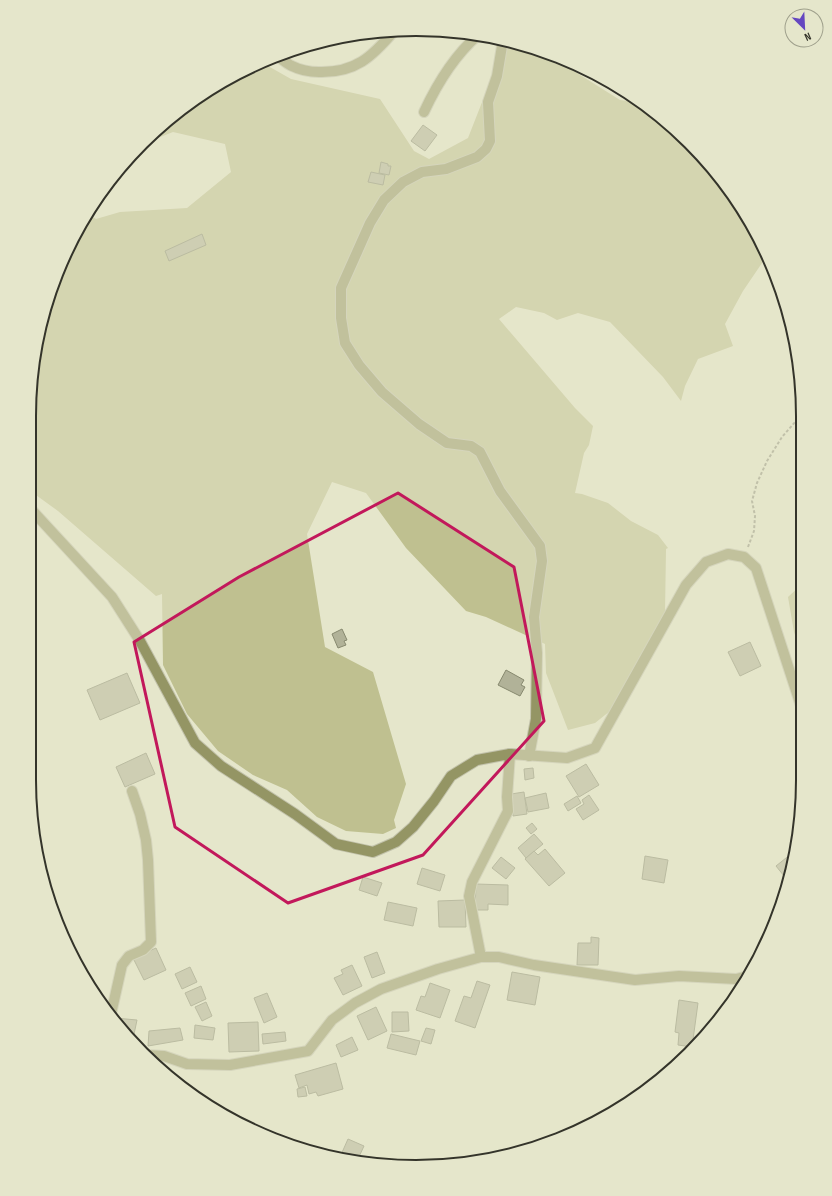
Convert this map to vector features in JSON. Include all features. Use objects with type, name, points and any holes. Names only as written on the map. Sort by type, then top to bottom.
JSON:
[{"type":"street","points":[[283,60],[292,67],[314,72],[346,70],[365,60],[389,37]]},
{"type":"street","points":[[424,112],[433,91],[453,61],[473,40]]},
{"type":"street","points":[[502,46],[497,76],[488,102],[490,141],[486,149],[478,157],[446,168],[422,172],[403,182],[384,200],[370,223],[341,288],[341,318],[345,343],[359,365],[382,392],[419,424],[447,443],[471,446],[480,452],[500,491],[540,546],[542,561],[534,617],[537,653],[536,719],[529,756]]},
{"type":"street","points":[[36,515],[112,597],[140,641],[195,743],[221,766],[294,814],[336,844],[373,852],[396,842],[413,827],[434,801],[451,776],[477,760],[510,754],[567,758],[595,748],[686,585],[706,562],[728,554],[744,557],[756,568],[796,691]]},
{"type":"street","points":[[481,957],[469,896],[472,882],[508,812],[507,797],[510,754]]},
{"type":"street","points":[[112,1008],[122,965],[129,956],[143,950],[151,942],[146,840],[140,814],[132,791]]},
{"type":"street","points":[[154,1055],[164,1056],[187,1064],[230,1065],[308,1051],[332,1020],[355,1003],[381,989],[438,969],[481,957],[499,957],[534,965],[635,980],[679,976],[740,978]]},
{"type":"path","points":[[744,557],[754,531],[755,516],[752,501],[757,483],[767,461],[782,437],[796,421]]},
{"type":"highlighted area","points":[[398,493],[514,567],[544,721],[423,855],[288,903],[175,827],[134,642],[239,577]]},
{"type":"green space","points":[[504,46],[538,56],[561,65],[571,70],[620,100],[629,101],[667,130],[685,147],[702,165],[732,205],[757,248],[762,263],[743,291],[725,324],[733,346],[698,359],[685,386],[681,401],[663,377],[610,322],[578,313],[557,320],[544,313],[516,307],[499,319],[575,408],[593,426],[589,445],[584,453],[575,493],[608,503],[631,521],[658,535],[668,548],[666,549],[665,613],[610,711],[595,723],[568,730],[546,673],[545,644],[486,617],[466,611],[406,548],[366,493],[332,482],[307,534],[325,647],[373,672],[406,784],[394,820],[396,828],[383,834],[346,831],[317,817],[287,790],[253,775],[218,751],[187,714],[163,665],[162,594],[156,596],[58,511],[36,495],[37,391],[43,342],[56,294],[65,271],[75,248],[93,217],[96,219],[120,212],[187,208],[231,172],[225,144],[173,132],[156,139],[205,100],[248,75],[268,66],[291,79],[380,99],[414,151],[429,159],[468,138]]},
{"type":"green space","points":[[796,590],[796,638],[794,632],[788,597]]},
{"type":"building","points":[[423,125],[437,135],[425,151],[411,141]]},
{"type":"building","points":[[381,162],[391,166],[389,175],[379,173]]},
{"type":"building","points":[[371,172],[385,175],[383,185],[368,182]]},
{"type":"building","points":[[202,234],[206,245],[169,261],[165,251]]},
{"type":"building","points":[[342,629],[347,640],[344,641],[346,645],[338,648],[332,634]]},
{"type":"building","points":[[750,642],[761,666],[740,676],[728,652]]},
{"type":"building","points":[[506,670],[524,680],[521,685],[525,687],[520,696],[498,685]]},
{"type":"building","points":[[127,673],[140,703],[100,720],[87,690]]},
{"type":"building","points":[[146,753],[155,774],[125,787],[116,767]]},
{"type":"building","points":[[586,764],[599,785],[579,797],[566,776]]},
{"type":"building","points":[[533,768],[534,778],[525,780],[524,769]]},
{"type":"building","points":[[524,792],[527,814],[513,816],[511,794]]},
{"type":"building","points":[[546,793],[549,808],[528,812],[525,798]]},
{"type":"building","points":[[589,795],[599,810],[583,820],[576,809],[584,804],[582,800]]},
{"type":"building","points":[[577,796],[581,803],[568,811],[564,804]]},
{"type":"building","points":[[532,823],[537,829],[531,834],[526,828]]},
{"type":"building","points":[[534,834],[543,844],[526,858],[518,848]]},
{"type":"building","points":[[545,849],[565,873],[549,886],[525,859],[534,851],[538,855]]},
{"type":"building","points":[[645,856],[668,860],[664,883],[642,879]]},
{"type":"building","points":[[788,856],[784,876],[776,866]]},
{"type":"building","points":[[501,857],[515,868],[506,879],[492,868]]},
{"type":"building","points":[[422,868],[445,875],[440,891],[417,884]]},
{"type":"building","points":[[363,877],[382,883],[377,896],[359,890]]},
{"type":"building","points":[[476,884],[508,885],[508,905],[488,904],[488,910],[475,910]]},
{"type":"building","points":[[465,900],[466,927],[439,927],[438,901]]},
{"type":"building","points":[[388,902],[417,908],[413,926],[384,920]]},
{"type":"building","points":[[591,937],[599,938],[598,965],[577,965],[578,943],[591,943]]},
{"type":"building","points":[[156,948],[166,970],[144,980],[133,958]]},
{"type":"building","points":[[377,952],[385,973],[372,978],[364,957]]},
{"type":"building","points":[[352,965],[362,986],[343,995],[334,978],[343,974],[341,970]]},
{"type":"building","points":[[190,967],[197,982],[182,989],[175,974]]},
{"type":"building","points":[[512,972],[540,977],[535,1005],[507,1000]]},
{"type":"building","points":[[477,981],[490,985],[475,1028],[455,1021],[464,996],[471,998]]},
{"type":"building","points":[[430,983],[450,990],[440,1018],[416,1010],[421,996],[425,997]]},
{"type":"building","points":[[201,986],[206,999],[191,1006],[185,993]]},
{"type":"building","points":[[267,993],[277,1017],[264,1023],[254,998]]},
{"type":"building","points":[[679,1000],[698,1003],[693,1041],[687,1046],[678,1045],[679,1033],[675,1032]]},
{"type":"building","points":[[206,1002],[212,1016],[202,1021],[195,1007]]},
{"type":"building","points":[[376,1007],[387,1031],[368,1040],[357,1016]]},
{"type":"building","points":[[392,1012],[408,1012],[409,1031],[392,1032]]},
{"type":"building","points":[[121,1019],[137,1020],[134,1035]]},
{"type":"building","points":[[258,1022],[259,1051],[229,1052],[228,1023]]},
{"type":"building","points":[[195,1025],[215,1028],[213,1040],[194,1038]]},
{"type":"building","points":[[180,1028],[183,1040],[148,1046],[149,1031]]},
{"type":"building","points":[[426,1028],[435,1030],[431,1044],[421,1041]]},
{"type":"building","points":[[285,1032],[286,1041],[263,1044],[262,1034]]},
{"type":"building","points":[[391,1034],[420,1041],[416,1055],[387,1048]]},
{"type":"building","points":[[352,1037],[358,1050],[341,1057],[336,1045]]},
{"type":"building","points":[[336,1063],[343,1089],[318,1096],[316,1092],[309,1094],[307,1085],[299,1088],[295,1075]]},
{"type":"building","points":[[305,1087],[307,1096],[298,1097],[297,1089]]},
{"type":"building","points":[[348,1139],[364,1146],[359,1156],[342,1153]]}]
